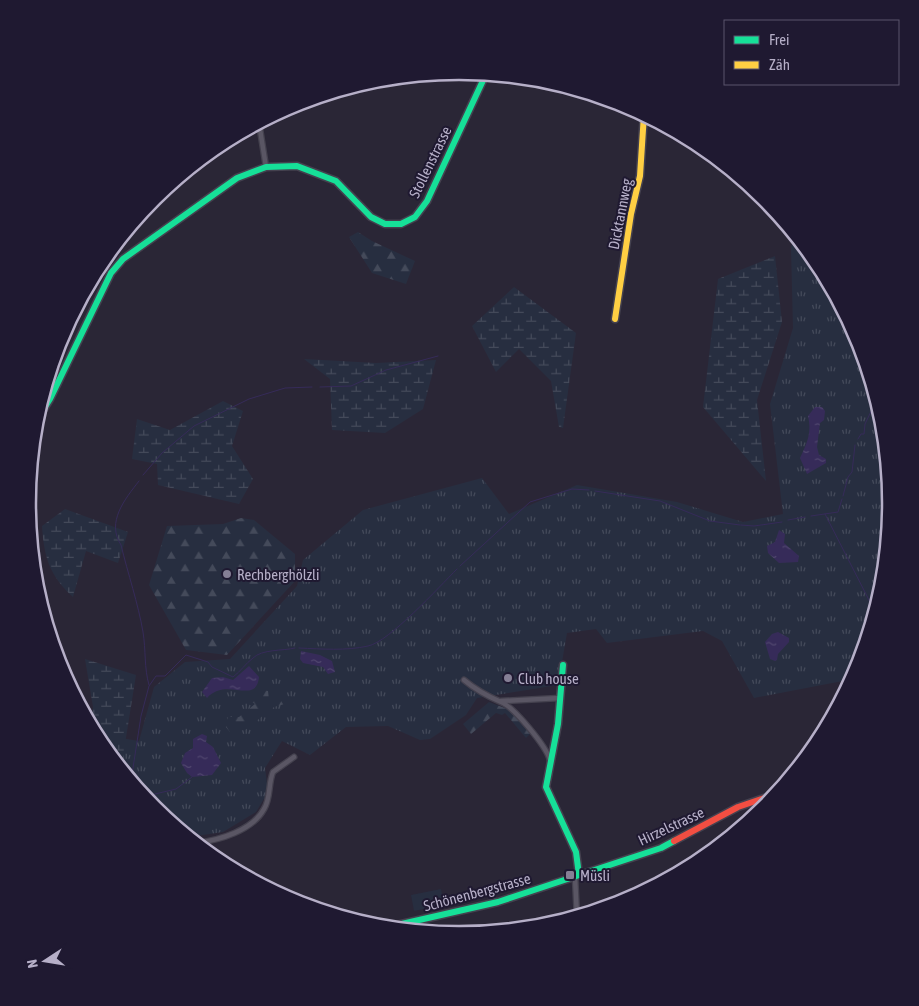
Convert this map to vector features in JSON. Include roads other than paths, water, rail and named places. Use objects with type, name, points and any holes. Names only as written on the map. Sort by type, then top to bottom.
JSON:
[{"type":"street","name":"Stollenstrasse","points":[[51,391],[117,266],[237,178],[266,168],[297,166],[320,173],[336,182],[371,217],[385,224],[401,224],[415,217],[428,202],[483,81]]},
{"type":"street","name":"Dicktannweg","points":[[616,319],[631,214],[640,176],[644,122]]},
{"type":"street","points":[[260,129],[266,168]]},
{"type":"street","points":[[563,665],[558,724],[546,787],[576,852],[577,910]]},
{"type":"street","points":[[464,680],[477,691],[500,701],[511,709],[544,748],[550,762]]},
{"type":"street","points":[[500,701],[560,698]]},
{"type":"street","points":[[205,841],[235,832],[252,824],[264,810],[273,772],[294,757]]},
{"type":"street","name":"Hirzelstrasse","points":[[577,876],[661,848],[738,807],[762,799]]},
{"type":"street","name":"Schönenbergstrasse","points":[[406,923],[490,904],[577,876]]},
{"type":"water","points":[[815,407],[822,407],[825,411],[824,420],[820,423],[817,447],[819,455],[826,459],[826,463],[807,474],[800,458],[807,443],[809,433],[808,416]]},
{"type":"water","points":[[779,530],[785,534],[784,543],[799,556],[798,562],[779,563],[768,553],[767,546],[775,542]]},
{"type":"water","points":[[778,632],[789,638],[789,642],[778,654],[775,661],[770,659],[765,642],[772,634]]},
{"type":"water","points":[[301,651],[320,655],[332,661],[335,672],[328,674],[323,667],[303,663],[300,659]]},
{"type":"water","points":[[249,666],[259,677],[257,685],[252,689],[246,691],[223,690],[215,692],[207,698],[202,692],[212,678],[223,677],[233,680]]},
{"type":"water","points":[[202,734],[207,736],[206,742],[213,747],[221,763],[212,775],[192,777],[181,763],[185,753],[193,748],[193,739]]},
{"type":"waterway","points":[[320,387],[351,386],[386,370],[438,356]]},
{"type":"waterway","points":[[143,475],[162,453],[194,426],[249,399],[285,388],[312,387]]},
{"type":"waterway","points":[[858,439],[861,434],[864,434],[865,424],[872,409]]},
{"type":"waterway","points":[[843,496],[848,477],[852,472],[855,445]]},
{"type":"waterway","points":[[139,481],[119,511],[116,519],[116,528],[141,621],[149,685]]},
{"type":"waterway","points":[[460,566],[530,502],[572,489],[589,490]]},
{"type":"waterway","points":[[595,491],[660,501],[710,521],[740,525]]},
{"type":"waterway","points":[[811,516],[838,512],[842,499]]},
{"type":"waterway","points":[[825,514],[870,602]]},
{"type":"waterway","points":[[788,520],[805,517]]},
{"type":"waterway","points":[[741,525],[754,526],[782,522]]},
{"type":"waterway","points":[[299,648],[351,649],[368,646],[377,642],[401,625],[457,569]]},
{"type":"waterway","points":[[132,771],[141,716],[149,686],[156,676],[165,676],[186,655],[208,662],[212,667],[233,677],[257,655],[295,648]]},
{"type":"waterway","points":[[153,795],[176,789],[192,777]]},
{"type":"place","name":"Rechberghölzli","points":[[227,574]]},
{"type":"place","name":"Club house","points":[[508,678]]},
{"type":"place","name":"Müsli","points":[[570,875]]}]
